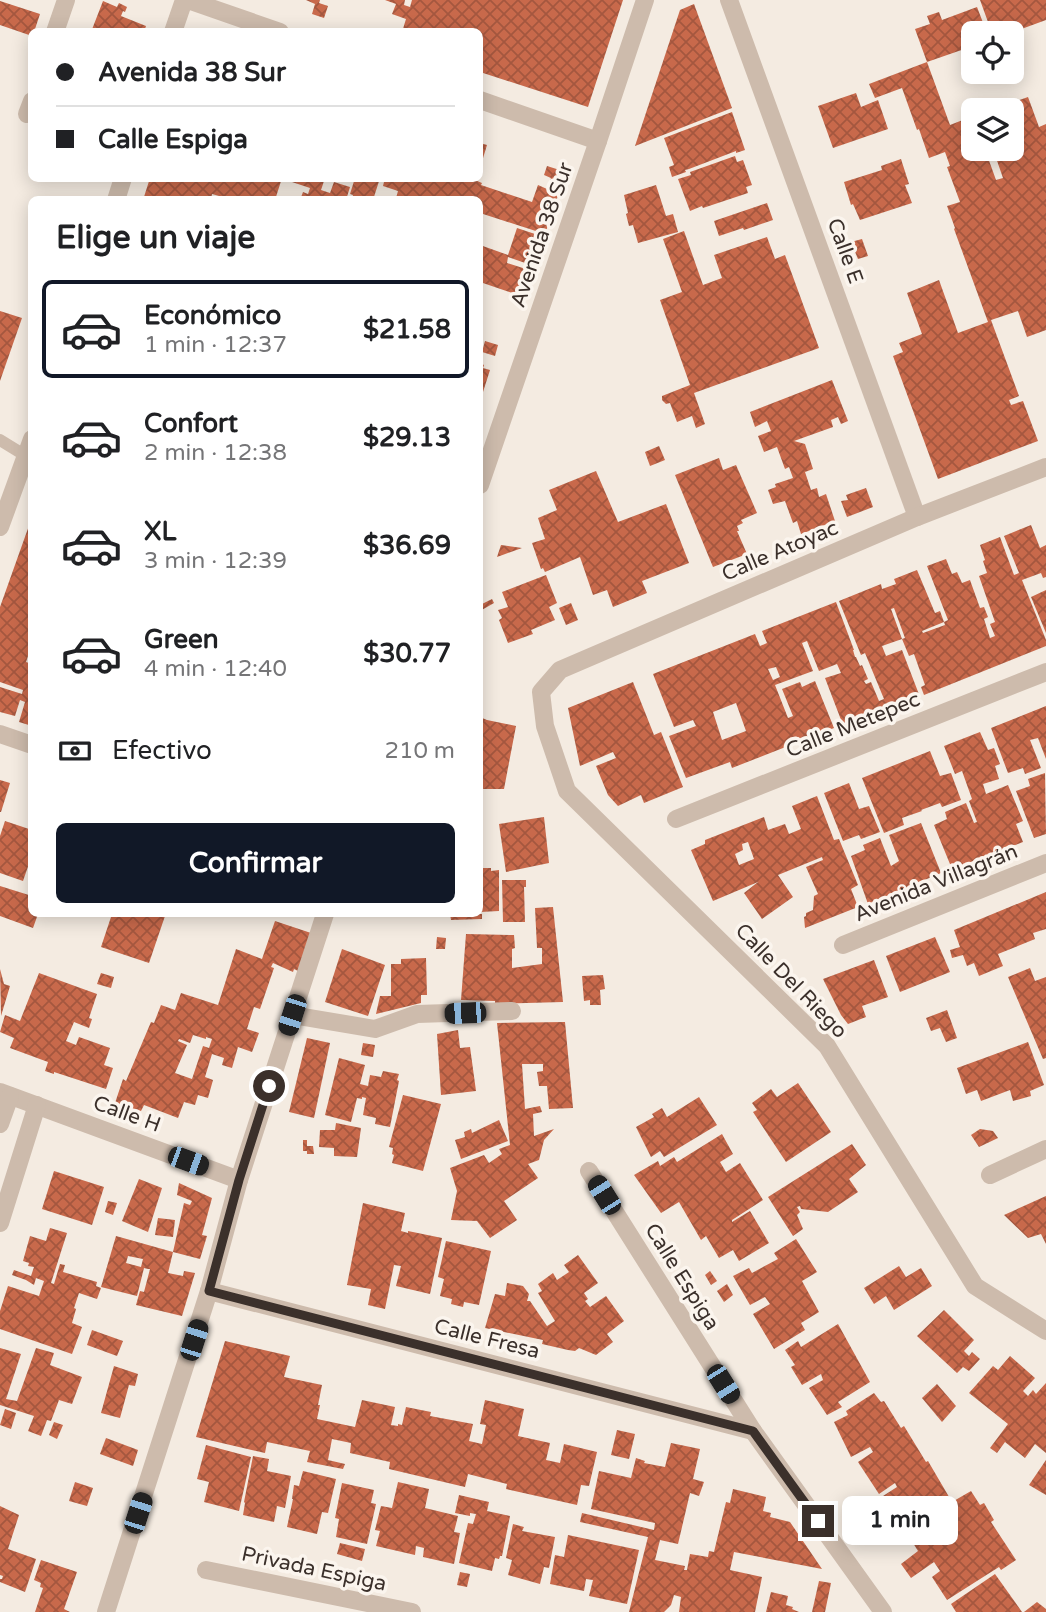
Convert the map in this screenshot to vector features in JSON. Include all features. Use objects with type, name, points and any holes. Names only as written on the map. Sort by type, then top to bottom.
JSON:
[{"type":"street","points":[[56,28],[66,0]]},
{"type":"street","points":[[175,28],[186,0],[268,28]]},
{"type":"street","name":"Avenida 38 Sur","points":[[483,467],[486,449],[598,141],[645,0]]},
{"type":"street","name":"Calle E","points":[[730,0],[917,517]]},
{"type":"street","points":[[483,101],[598,141]]},
{"type":"street","points":[[0,527],[28,451]]},
{"type":"street","name":"Calle Atoyac","points":[[541,692],[560,670],[917,517],[1046,467]]},
{"type":"street","name":"Calle Metepec","points":[[676,819],[1046,672]]},
{"type":"street","name":"Calle Del Riego","points":[[541,692],[545,726],[567,791],[827,1046],[975,1286],[1046,1331]]},
{"type":"street","points":[[0,734],[28,744]]},
{"type":"street","name":"Avenida Villagrán","points":[[843,945],[1046,863]]},
{"type":"street","points":[[106,1612],[209,1291],[239,1180],[324,917]]},
{"type":"street","points":[[292,1015],[376,1029],[417,1014],[512,1011]]},
{"type":"street","points":[[0,1124],[5,1094]]},
{"type":"street","name":"Calle H","points":[[5,1094],[239,1180]]},
{"type":"street","points":[[0,1223],[37,1105]]},
{"type":"street","points":[[990,1175],[1046,1149]]},
{"type":"street","name":"Calle Espiga","points":[[589,1171],[753,1431],[883,1612]]},
{"type":"street","name":"Calle Fresa","points":[[209,1291],[753,1431]]},
{"type":"street","name":"Privada Espiga","points":[[206,1570],[412,1612]]},
{"type":"lane","points":[[0,440],[28,448]]},
{"type":"building","points":[[306,0],[320,0],[319,3],[328,6],[324,18],[312,14],[315,4]]},
{"type":"building","points":[[385,0],[405,0],[404,5],[410,7],[412,0],[623,0],[588,107],[483,73],[483,28],[403,28],[406,19],[392,14],[396,4]]},
{"type":"building","points":[[980,0],[1046,0],[1046,20],[1024,28],[1024,21],[988,21]]},
{"type":"building","points":[[0,1],[40,14],[35,28],[28,28],[28,35],[0,25]]},
{"type":"building","points":[[103,1],[117,7],[119,3],[127,7],[121,16],[146,26],[145,28],[93,28]]},
{"type":"building","points":[[694,4],[732,108],[635,146],[680,10]]},
{"type":"building","points":[[977,7],[982,21],[961,21],[961,50],[927,62],[915,29],[930,24],[927,16],[939,12],[942,20]]},
{"type":"building","points":[[927,62],[950,125],[961,121],[961,161],[989,161],[996,180],[1003,178],[997,161],[1024,161],[1024,98],[1028,97],[1039,127],[1046,124],[1046,330],[1027,337],[1018,311],[991,320],[1019,396],[1009,400],[1011,405],[1023,401],[1038,441],[938,479],[893,356],[903,352],[899,343],[922,334],[907,293],[939,280],[958,333],[988,322],[947,206],[960,202],[947,167],[950,166],[945,152],[929,158],[902,88],[875,98],[869,84]]},
{"type":"building","points":[[856,93],[861,107],[878,100],[888,129],[833,148],[818,106]]},
{"type":"building","points":[[732,112],[745,150],[736,151],[672,177],[669,167],[674,165],[664,138]]},
{"type":"building","points":[[735,156],[737,162],[743,160],[752,185],[746,187],[748,193],[690,211],[678,179]]},
{"type":"building","points":[[901,159],[909,184],[905,185],[912,203],[860,220],[853,204],[851,205],[844,182],[882,170],[881,166]]},
{"type":"building","points":[[547,166],[566,172],[545,234],[483,214],[483,196],[397,196],[398,191],[383,186],[384,182],[480,182],[481,185],[532,202],[538,185],[547,189],[551,178],[544,175]]},
{"type":"building","points":[[149,182],[281,182],[276,196],[144,196]]},
{"type":"building","points":[[292,182],[324,182],[321,190],[330,193],[334,182],[350,187],[347,196],[302,196],[303,192],[308,194],[310,188]]},
{"type":"building","points":[[354,182],[379,182],[374,196],[350,194]]},
{"type":"building","points":[[656,185],[666,216],[673,214],[678,232],[638,243],[633,225],[629,226],[624,195]]},
{"type":"building","points":[[767,203],[773,220],[719,236],[714,221]]},
{"type":"building","points":[[517,228],[544,237],[524,297],[483,283],[483,246],[508,255]],"holes":[[[508,257],[528,264],[526,269],[507,263]]]},
{"type":"building","points":[[684,231],[703,285],[722,278],[714,255],[767,237],[775,259],[785,255],[819,348],[694,393],[705,424],[696,428],[692,416],[677,422],[670,403],[666,404],[662,400],[662,396],[690,385],[660,300],[682,292],[663,239]]},
{"type":"building","points":[[862,239],[868,256],[858,259],[851,242]]},
{"type":"building","points":[[0,311],[22,318],[0,381]]},
{"type":"building","points":[[485,341],[498,345],[495,356],[483,352]]},
{"type":"building","points":[[483,368],[490,370],[483,392]]},
{"type":"building","points":[[832,380],[848,421],[841,424],[838,417],[831,420],[833,427],[794,441],[805,444],[813,469],[805,472],[811,490],[817,488],[819,497],[826,494],[835,521],[801,534],[797,521],[793,523],[785,501],[773,504],[768,490],[776,487],[775,484],[793,478],[789,467],[785,469],[777,447],[764,452],[758,436],[771,431],[767,421],[755,427],[750,412]]},
{"type":"building","points":[[659,446],[665,460],[650,466],[645,452]]},
{"type":"building","points":[[719,458],[723,470],[736,465],[757,513],[741,520],[743,523],[737,526],[747,554],[713,567],[675,475]]},
{"type":"building","points":[[596,471],[618,522],[666,504],[689,563],[642,581],[647,593],[613,607],[607,590],[593,595],[580,557],[545,572],[541,569],[532,543],[545,539],[538,518],[557,510],[549,490]]},
{"type":"building","points":[[866,488],[873,507],[847,517],[841,501],[848,500],[846,495]]},
{"type":"building","points":[[1031,525],[1040,548],[1046,545],[1046,577],[1043,578],[1041,573],[1022,580],[1046,646],[924,695],[921,687],[925,685],[914,654],[909,656],[902,639],[882,646],[886,656],[902,650],[920,697],[843,725],[825,678],[841,673],[837,664],[819,671],[807,641],[802,643],[813,671],[775,685],[788,718],[793,716],[782,689],[800,682],[802,687],[815,681],[834,728],[732,768],[730,762],[686,778],[669,736],[696,726],[693,720],[674,727],[653,674],[755,634],[760,646],[767,643],[762,631],[836,602],[855,657],[868,679],[864,681],[866,684],[871,682],[879,701],[884,699],[865,653],[861,655],[839,601],[881,584],[882,589],[896,584],[894,579],[917,570],[935,613],[940,611],[944,622],[948,620],[927,566],[946,559],[952,574],[957,572],[962,583],[970,580],[980,608],[984,607],[988,617],[984,619],[990,638],[995,636],[990,624],[995,622],[979,576],[987,573],[980,545],[1000,537],[1014,575],[1019,573],[1004,536]],"holes":[[[894,608],[905,638],[902,639],[891,609]],[[944,622],[945,625],[923,633],[922,631]],[[776,667],[780,677],[773,680],[768,669]],[[736,703],[746,731],[722,740],[713,712]]]},
{"type":"building","points":[[28,528],[28,725],[19,722],[25,702],[20,700],[15,716],[0,712],[0,687],[22,694],[23,690],[0,682],[0,607]]},
{"type":"building","points":[[501,545],[522,548],[497,557]]},
{"type":"building","points":[[546,575],[557,603],[549,607],[555,620],[531,630],[533,634],[508,643],[499,620],[502,618],[498,610],[508,607],[502,592]]},
{"type":"building","points":[[1046,590],[1046,633],[1031,597]]},
{"type":"building","points":[[492,599],[494,603],[483,609],[483,604]]},
{"type":"building","points":[[571,603],[578,620],[566,625],[559,608]]},
{"type":"building","points":[[633,682],[654,735],[661,732],[683,787],[644,803],[641,795],[618,806],[608,795],[596,766],[616,758],[613,752],[580,766],[568,708]]},
{"type":"building","points":[[1046,706],[1046,759],[1038,738],[1030,740],[1041,768],[1025,774],[1023,768],[1008,773],[991,728]]},
{"type":"building","points":[[483,718],[516,726],[504,789],[483,789]]},
{"type":"building","points":[[980,732],[988,750],[994,748],[1000,764],[995,766],[999,779],[983,784],[986,794],[1008,785],[1023,821],[1016,824],[1023,842],[952,869],[934,825],[947,819],[945,812],[966,803],[974,823],[977,822],[962,771],[955,774],[944,746]]},
{"type":"building","points":[[930,751],[940,776],[951,773],[961,800],[942,807],[940,803],[902,818],[904,825],[884,833],[862,778]]},
{"type":"building","points":[[1045,773],[1046,834],[1034,838],[1016,791],[1030,786],[1028,779]]},
{"type":"building","points":[[0,780],[10,783],[1,812],[0,812]]},
{"type":"building","points":[[849,783],[859,809],[869,806],[880,832],[861,839],[859,835],[843,841],[824,793]]},
{"type":"building","points":[[817,796],[834,840],[839,839],[858,885],[851,889],[858,907],[805,928],[804,917],[813,910],[814,896],[818,894],[806,867],[823,860],[822,857],[778,875],[793,897],[762,919],[744,893],[758,882],[713,901],[691,850],[705,844],[705,840],[764,817],[768,830],[785,824],[789,834],[801,829],[792,806]],"holes":[[[748,842],[754,859],[739,865],[735,854],[743,850],[742,844]]]},
{"type":"building","points":[[544,817],[549,863],[506,872],[499,824]]},
{"type":"building","points":[[5,821],[28,829],[28,867],[23,881],[0,873],[0,836]]},
{"type":"building","points":[[921,823],[941,873],[868,904],[851,856],[865,850],[863,845],[880,838],[891,866],[899,861],[889,835]]},
{"type":"building","points":[[483,868],[499,870],[499,911],[483,912]]},
{"type":"building","points":[[502,880],[526,880],[525,922],[503,922]]},
{"type":"building","points":[[0,886],[28,895],[28,917],[37,917],[33,928],[0,916]]},
{"type":"building","points":[[1046,892],[1046,929],[1033,933],[1035,939],[998,954],[1003,966],[979,976],[974,963],[967,966],[963,955],[952,958],[950,950],[960,947],[954,930]]},
{"type":"building","points":[[553,907],[563,1002],[495,1004],[495,1001],[461,1000],[466,934],[514,935],[512,968],[542,964],[542,948],[537,948],[535,908]]},
{"type":"building","points":[[111,917],[165,917],[149,963],[101,947]]},
{"type":"building","points":[[450,917],[482,917],[482,919],[451,920]]},
{"type":"building","points":[[275,921],[311,933],[298,971],[294,969],[293,972],[273,963],[271,967],[274,968],[260,1009],[254,1007],[247,1029],[259,1033],[252,1052],[238,1047],[232,1068],[222,1065],[224,1058],[212,1054],[205,1077],[213,1080],[208,1098],[198,1095],[195,1105],[184,1102],[178,1118],[144,1105],[141,1111],[115,1103],[123,1079],[126,1081],[161,1005],[175,1010],[181,993],[218,1005],[236,949],[262,959]],"holes":[[[193,1035],[212,1039],[209,1048],[203,1046],[192,1079],[175,1073],[187,1045],[178,1041],[179,1039],[190,1043]]]},
{"type":"building","points":[[437,937],[446,938],[445,949],[436,949]]},
{"type":"building","points":[[935,937],[950,972],[900,992],[886,956]]},
{"type":"building","points":[[342,949],[385,965],[368,1016],[325,1002]]},
{"type":"building","points":[[426,958],[427,995],[421,995],[421,1003],[376,1014],[380,996],[391,996],[391,964],[401,964],[401,959]]},
{"type":"building","points":[[874,960],[888,997],[862,1006],[866,1017],[848,1024],[823,979]]},
{"type":"building","points":[[1030,968],[1035,981],[1046,977],[1046,1058],[1043,1059],[1008,977]]},
{"type":"building","points":[[0,969],[4,984],[10,986],[1,1016]]},
{"type":"building","points":[[39,973],[97,994],[89,1018],[92,1019],[89,1028],[74,1022],[66,1041],[76,1045],[79,1037],[110,1048],[104,1065],[113,1068],[106,1089],[45,1071],[48,1062],[10,1048],[14,1038],[0,1032],[5,1015],[20,1021]]},
{"type":"building","points":[[101,973],[114,977],[111,988],[97,984]]},
{"type":"building","points":[[603,975],[605,989],[600,990],[601,1005],[590,1005],[590,1000],[584,1001],[582,976]]},
{"type":"building","points":[[947,1010],[957,1038],[946,1042],[940,1028],[931,1031],[926,1018]]},
{"type":"building","points":[[565,1022],[573,1108],[549,1109],[547,1086],[539,1086],[537,1072],[543,1071],[543,1064],[522,1064],[525,1109],[540,1106],[542,1112],[533,1114],[534,1136],[554,1129],[544,1140],[539,1160],[528,1164],[538,1178],[504,1201],[517,1220],[490,1238],[477,1221],[451,1220],[457,1191],[450,1168],[484,1155],[489,1163],[502,1154],[499,1149],[510,1145],[497,1023]]},
{"type":"building","points":[[458,1030],[460,1048],[470,1047],[476,1091],[441,1095],[437,1034]]},
{"type":"building","points":[[307,1038],[330,1043],[314,1118],[289,1112]]},
{"type":"building","points":[[1028,1042],[1044,1085],[1030,1091],[1031,1096],[1013,1101],[1010,1090],[981,1101],[977,1090],[966,1094],[957,1068]]},
{"type":"building","points":[[363,1043],[375,1045],[373,1057],[361,1055]]},
{"type":"building","points":[[339,1058],[365,1065],[360,1084],[368,1086],[370,1075],[381,1077],[383,1071],[399,1074],[390,1127],[375,1124],[376,1118],[363,1115],[366,1098],[362,1097],[357,1098],[351,1122],[325,1115]]},
{"type":"building","points":[[798,1083],[831,1132],[786,1162],[753,1112],[757,1110],[752,1103],[771,1089],[777,1097]]},
{"type":"building","points":[[403,1095],[441,1104],[423,1171],[392,1163],[393,1148],[389,1147]]},
{"type":"building","points":[[699,1097],[717,1125],[664,1157],[660,1151],[651,1157],[636,1127],[654,1117],[652,1114],[662,1108],[667,1117]]},
{"type":"building","points":[[499,1120],[508,1141],[461,1159],[455,1140],[465,1137],[464,1132],[471,1129],[472,1133]]},
{"type":"building","points":[[336,1123],[361,1128],[357,1157],[334,1156],[334,1148],[319,1147],[320,1130],[335,1130]]},
{"type":"building","points":[[980,1129],[993,1131],[998,1138],[979,1147],[971,1135]]},
{"type":"building","points":[[722,1134],[733,1154],[720,1162],[726,1172],[740,1163],[763,1200],[732,1222],[750,1211],[769,1243],[739,1261],[733,1250],[719,1258],[706,1236],[701,1240],[679,1202],[661,1213],[634,1175],[658,1161],[660,1166],[674,1157],[677,1162]]},
{"type":"building","points":[[303,1140],[307,1140],[307,1146],[313,1146],[314,1154],[303,1151]]},
{"type":"building","points":[[852,1144],[866,1165],[849,1179],[858,1192],[828,1212],[797,1207],[800,1212],[797,1215],[803,1229],[793,1236],[768,1197]]},
{"type":"building","points":[[54,1171],[104,1187],[92,1225],[42,1209]]},
{"type":"building","points":[[139,1179],[162,1188],[148,1232],[122,1221]]},
{"type":"building","points":[[179,1183],[212,1198],[202,1235],[207,1236],[200,1259],[173,1252],[184,1203],[190,1205],[192,1201],[177,1195]]},
{"type":"building","points":[[1046,1196],[1046,1244],[1041,1234],[1028,1238],[1004,1215]]},
{"type":"building","points":[[108,1201],[117,1203],[113,1215],[105,1212]]},
{"type":"building","points":[[363,1203],[405,1213],[401,1231],[442,1238],[430,1294],[396,1286],[401,1266],[394,1265],[385,1309],[368,1305],[371,1289],[347,1285]]},
{"type":"building","points":[[158,1218],[175,1220],[173,1237],[155,1235]]},
{"type":"building","points":[[50,1228],[67,1233],[51,1283],[54,1284],[60,1264],[65,1265],[63,1272],[97,1282],[96,1286],[101,1288],[97,1299],[79,1293],[72,1323],[82,1327],[72,1354],[0,1329],[0,1311],[8,1286],[39,1296],[44,1281],[36,1278],[34,1285],[12,1275],[14,1270],[31,1276],[34,1267],[23,1261],[30,1236],[46,1241]]},
{"type":"building","points":[[116,1236],[173,1252],[168,1273],[183,1276],[184,1271],[195,1273],[182,1316],[136,1305],[140,1291],[144,1292],[150,1269],[144,1268],[137,1296],[101,1287]],"holes":[[[128,1256],[143,1259],[141,1267],[126,1263]]]},
{"type":"building","points":[[796,1239],[817,1272],[802,1281],[819,1312],[801,1323],[805,1330],[774,1349],[753,1314],[770,1304],[765,1297],[750,1305],[733,1276],[749,1268],[752,1273],[778,1259],[774,1253]]},
{"type":"building","points":[[446,1241],[491,1251],[479,1305],[464,1302],[463,1307],[451,1304],[452,1299],[440,1296],[444,1279],[438,1277]]},
{"type":"building","points":[[578,1255],[598,1283],[584,1293],[588,1299],[585,1301],[590,1307],[606,1296],[624,1321],[607,1334],[613,1342],[596,1355],[579,1348],[575,1351],[568,1350],[542,1344],[543,1340],[485,1328],[495,1294],[505,1296],[507,1283],[523,1286],[529,1294],[527,1301],[530,1301],[547,1326],[555,1321],[538,1293],[542,1291],[538,1284],[553,1273],[557,1280],[569,1272],[564,1265]]},
{"type":"building","points":[[899,1266],[906,1277],[921,1268],[932,1286],[894,1310],[886,1296],[874,1304],[864,1288]]},
{"type":"building","points":[[710,1271],[717,1281],[711,1285],[705,1275]]},
{"type":"building","points":[[727,1284],[733,1295],[724,1302],[717,1291]]},
{"type":"building","points":[[944,1310],[974,1340],[964,1351],[969,1356],[972,1352],[980,1359],[969,1371],[963,1367],[957,1373],[917,1336]]},
{"type":"building","points":[[838,1324],[870,1382],[838,1402],[842,1407],[827,1415],[809,1388],[823,1380],[821,1374],[802,1385],[791,1367],[795,1365],[785,1350],[798,1341],[801,1347]]},
{"type":"building","points":[[92,1330],[123,1341],[117,1356],[87,1345]]},
{"type":"building","points":[[225,1341],[290,1356],[284,1377],[322,1385],[317,1419],[355,1427],[362,1400],[395,1407],[391,1425],[402,1425],[406,1407],[431,1412],[430,1416],[473,1424],[469,1441],[482,1444],[486,1425],[480,1424],[485,1400],[524,1409],[518,1436],[550,1443],[546,1460],[560,1463],[564,1444],[597,1452],[589,1486],[581,1485],[577,1505],[506,1489],[507,1484],[468,1474],[465,1487],[389,1469],[390,1462],[350,1453],[351,1443],[332,1439],[328,1460],[345,1464],[343,1469],[307,1462],[310,1451],[267,1442],[265,1453],[196,1437]]},
{"type":"building","points":[[0,1348],[21,1354],[6,1399],[17,1401],[36,1348],[54,1353],[50,1365],[82,1377],[72,1404],[59,1400],[51,1421],[47,1420],[41,1436],[28,1431],[34,1416],[0,1405]]},
{"type":"building","points":[[1010,1356],[1035,1378],[1023,1391],[1028,1396],[1033,1390],[1036,1394],[1046,1383],[1046,1453],[1035,1444],[1025,1458],[1005,1442],[997,1453],[990,1448],[1008,1424],[969,1393],[993,1366],[998,1370]]},
{"type":"building","points":[[114,1366],[138,1374],[135,1386],[129,1385],[120,1418],[101,1413]]},
{"type":"building","points":[[937,1384],[956,1406],[942,1422],[922,1398]]},
{"type":"building","points":[[874,1393],[881,1402],[884,1401],[901,1428],[904,1426],[952,1502],[971,1491],[980,1505],[984,1503],[994,1520],[991,1522],[1016,1560],[1001,1570],[999,1567],[947,1600],[932,1577],[940,1571],[934,1562],[911,1578],[901,1564],[918,1551],[908,1535],[952,1509],[949,1503],[904,1531],[883,1496],[897,1487],[895,1483],[879,1494],[858,1462],[873,1452],[870,1447],[851,1457],[834,1422],[848,1415],[846,1411]]},
{"type":"building","points":[[5,1409],[16,1413],[11,1429],[0,1425]]},
{"type":"building","points":[[54,1422],[63,1425],[57,1439],[49,1435]]},
{"type":"building","points":[[617,1430],[635,1434],[629,1459],[611,1455]]},
{"type":"building","points":[[106,1438],[138,1450],[133,1466],[100,1454]]},
{"type":"building","points":[[671,1443],[700,1449],[693,1479],[704,1482],[699,1496],[690,1493],[678,1544],[660,1540],[655,1560],[685,1566],[684,1570],[687,1570],[690,1554],[708,1557],[709,1551],[714,1552],[726,1502],[730,1503],[733,1489],[766,1497],[763,1511],[771,1513],[770,1517],[790,1522],[822,1569],[734,1552],[730,1570],[762,1577],[755,1612],[679,1612],[681,1597],[674,1595],[671,1605],[664,1612],[629,1612],[648,1537],[580,1522],[582,1513],[654,1530],[655,1523],[591,1509],[599,1471],[631,1478],[636,1458],[645,1461],[644,1463],[665,1467]]},
{"type":"building","points":[[206,1445],[251,1457],[239,1511],[204,1502],[209,1482],[197,1479]]},
{"type":"building","points":[[253,1456],[269,1459],[267,1471],[291,1476],[285,1508],[277,1506],[274,1522],[243,1515]]},
{"type":"building","points":[[1046,1460],[1046,1495],[1029,1485]]},
{"type":"building","points":[[303,1471],[336,1479],[328,1513],[322,1512],[317,1534],[287,1527],[294,1485],[299,1486]]},
{"type":"building","points":[[75,1482],[93,1488],[87,1506],[69,1501]]},
{"type":"building","points":[[398,1482],[429,1489],[425,1508],[458,1516],[454,1532],[460,1533],[454,1564],[423,1557],[424,1548],[416,1546],[415,1555],[376,1546],[380,1531],[375,1530],[381,1506],[392,1508]]},
{"type":"building","points":[[342,1483],[374,1490],[371,1503],[376,1504],[367,1544],[336,1537],[339,1519],[335,1518]]},
{"type":"building","points":[[459,1495],[489,1502],[487,1511],[510,1516],[502,1556],[495,1558],[492,1571],[459,1563],[468,1523],[473,1524],[476,1514],[470,1513],[470,1516],[455,1513]]},
{"type":"building","points":[[0,1506],[19,1515],[8,1549],[36,1559],[25,1592],[0,1582],[3,1576],[0,1575]]},
{"type":"building","points":[[513,1524],[524,1527],[522,1531],[555,1537],[549,1568],[544,1567],[540,1584],[508,1575],[512,1560],[506,1558]]},
{"type":"building","points":[[568,1535],[639,1550],[627,1604],[589,1596],[593,1580],[586,1579],[584,1591],[550,1584],[555,1555],[564,1557]]},
{"type":"building","points":[[340,1543],[365,1549],[362,1561],[337,1554]]},
{"type":"building","points":[[41,1560],[77,1572],[64,1609],[70,1612],[35,1612],[43,1588],[40,1587],[41,1583],[34,1580]]},
{"type":"building","points":[[460,1572],[470,1574],[467,1587],[457,1585]]},
{"type":"building","points":[[995,1574],[1022,1612],[956,1612],[951,1604]]},
{"type":"building","points":[[819,1581],[831,1583],[825,1612],[812,1612]]},
{"type":"building","points":[[771,1592],[788,1596],[786,1605],[799,1612],[766,1612]]},
{"type":"building","points":[[1037,1602],[1046,1612],[1024,1612]]},
{"type":"route","points":[[269,1086],[239,1180],[209,1291],[753,1431],[818,1521]]}]
